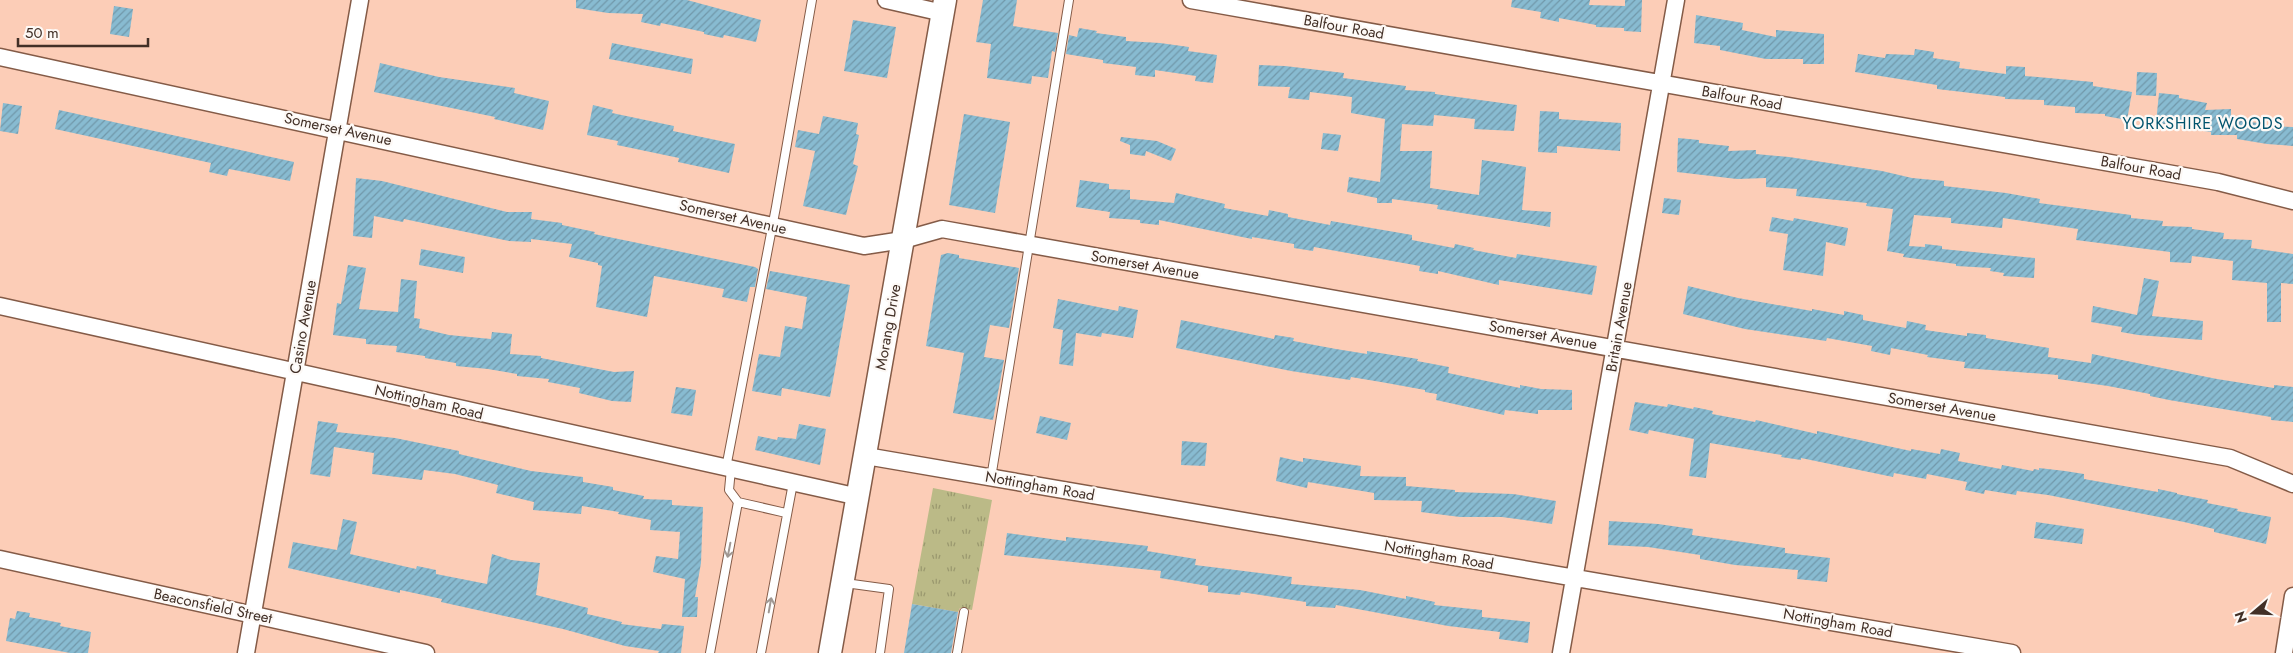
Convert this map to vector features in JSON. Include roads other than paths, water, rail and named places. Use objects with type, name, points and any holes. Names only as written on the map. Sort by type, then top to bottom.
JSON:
[{"type":"street","name":"Casino Avenue","points":[[246,653],[360,0]]},
{"type":"street","points":[[886,0],[944,6]]},
{"type":"street","name":"Balfour Road","points":[[1190,0],[2218,182],[2293,201]]},
{"type":"street","name":"Britain Avenue","points":[[1561,653],[1676,0]]},
{"type":"street","name":"Morang Drive","points":[[830,653],[944,6]]},
{"type":"street","name":"Somerset Avenue","points":[[0,57],[338,129],[864,246],[904,240],[942,229],[2230,458],[2293,484]]},
{"type":"street","name":"Nottingham Road","points":[[0,306],[859,497]]},
{"type":"street","name":"Nottingham Road","points":[[866,456],[2012,653]]},
{"type":"street","name":"Beaconsfield Street","points":[[0,559],[426,653]]},
{"type":"street","points":[[2284,653],[2293,596]]},
{"type":"lane","points":[[786,513],[738,502],[729,490],[728,468],[812,0]]},
{"type":"lane","points":[[991,478],[1068,0]]},
{"type":"lane","points":[[761,653],[793,483]]},
{"type":"lane","points":[[710,653],[738,502]]},
{"type":"lane","points":[[843,583],[889,589],[880,653]]},
{"type":"lane","points":[[957,653],[964,612]]},
{"type":"district","name":"YORKSHIRE WOODS","points":[[2203,123]]}]
